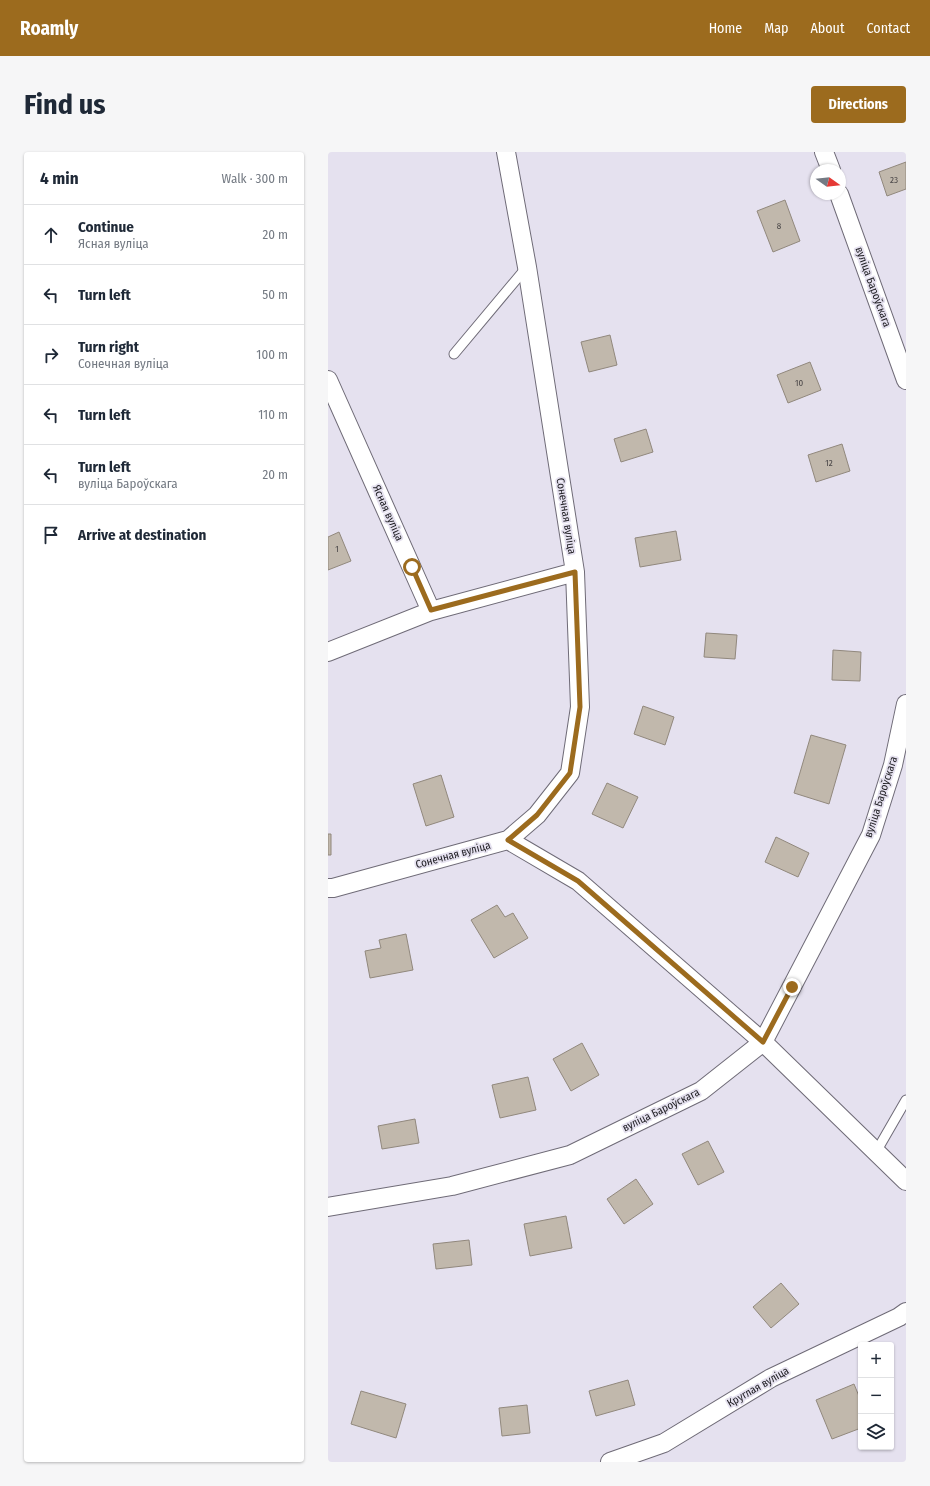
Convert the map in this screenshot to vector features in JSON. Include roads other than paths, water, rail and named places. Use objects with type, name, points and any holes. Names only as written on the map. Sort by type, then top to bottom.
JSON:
[{"type":"street","name":"Сонечная вуліца","points":[[328,888],[333,888],[508,840],[537,815],[570,773],[580,707],[575,572],[527,267],[506,152]]},
{"type":"street","points":[[824,152],[829,164]]},
{"type":"street","name":"вуліца Бароўскага","points":[[841,200],[906,380]]},
{"type":"street","name":"Ясная вуліца","points":[[328,380],[431,610]]},
{"type":"street","points":[[328,652],[431,610],[575,572]]},
{"type":"street","name":"вуліца Бароўскага","points":[[328,1207],[452,1186],[570,1155],[701,1091],[763,1042],[871,835],[893,765],[906,704]]},
{"type":"street","points":[[508,840],[578,881],[763,1042],[906,1181]]},
{"type":"street","name":"Круглая вуліца","points":[[610,1462],[664,1443],[771,1378],[906,1312]]},
{"type":"lane","points":[[454,354],[527,267]]},
{"type":"lane","points":[[876,1152],[906,1100]]}]
